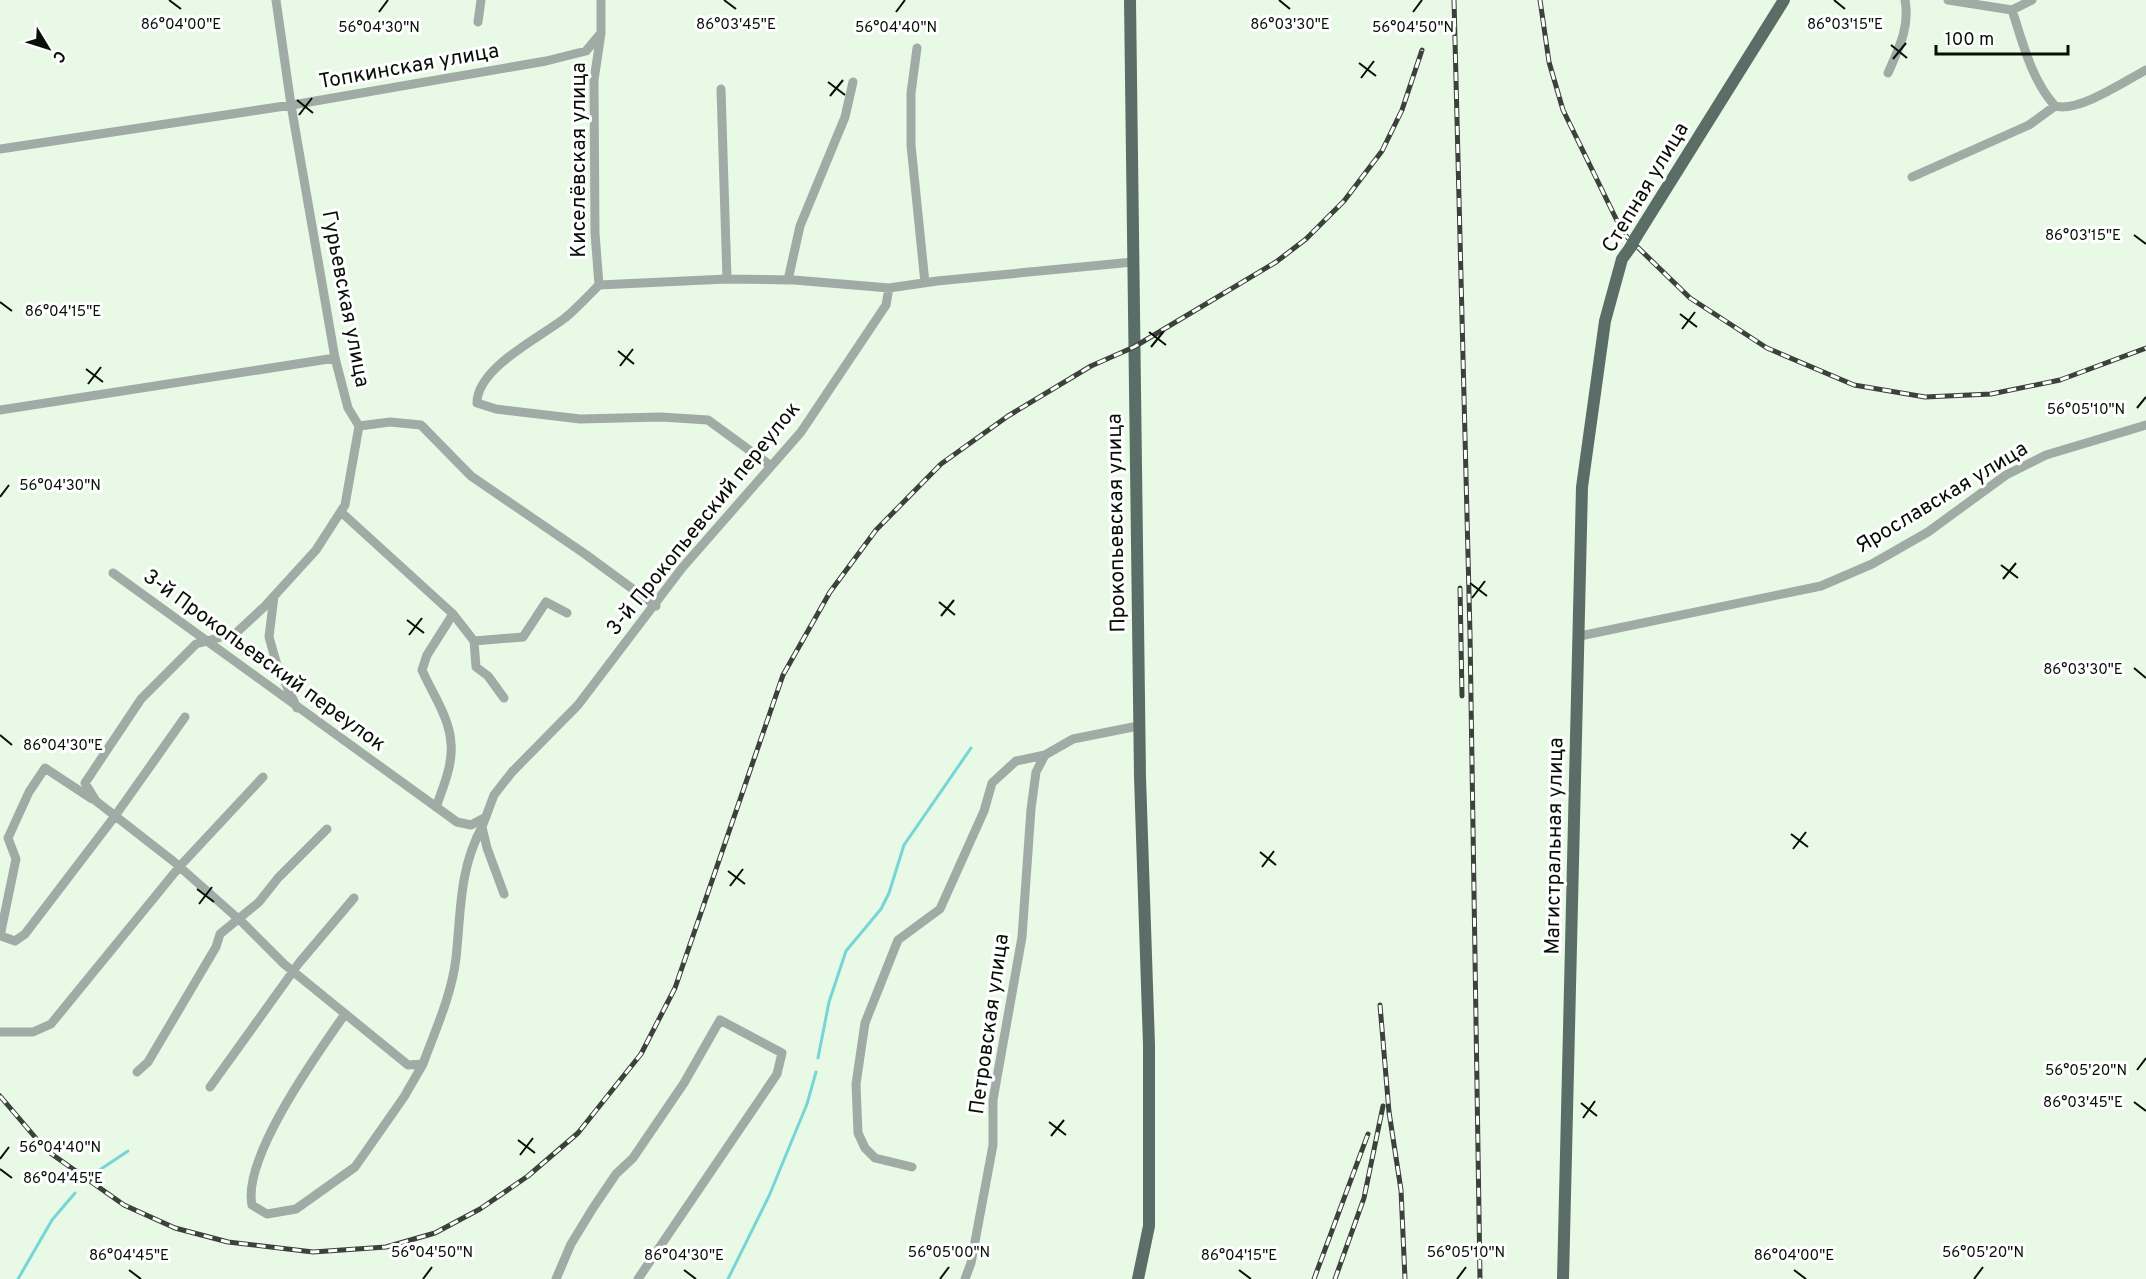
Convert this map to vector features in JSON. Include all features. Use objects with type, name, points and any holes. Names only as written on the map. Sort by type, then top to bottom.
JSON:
[{"type":"main road","name":"Прокопьевская улица","points":[[1130,0],[1140,777],[1149,1045],[1149,1226],[1138,1279]]},
{"type":"main road","name":"Степная улица","points":[[1591,414],[1605,321],[1622,259],[1784,0]]},
{"type":"main road","name":"Магистральная улица","points":[[1563,1279],[1582,487],[1591,414]]},
{"type":"street","name":"Гурьевская улица","points":[[276,0],[291,105],[335,358],[348,408],[359,426]]},
{"type":"street","points":[[478,22],[481,0]]},
{"type":"street","name":"Киселёвская улица","points":[[599,285],[595,233],[594,80],[601,33],[601,0]]},
{"type":"street","points":[[1888,73],[1903,38],[1908,18],[1905,0]]},
{"type":"street","points":[[1948,0],[2012,10],[2032,0]]},
{"type":"street","points":[[2012,10],[2031,67],[2044,94],[2055,106],[2062,108],[2087,101],[2146,70]]},
{"type":"street","name":"Топкинская улица","points":[[0,148],[291,105],[546,61],[586,51],[601,33]]},
{"type":"street","points":[[917,48],[911,93],[911,145],[925,282]]},
{"type":"street","points":[[788,279],[800,226],[845,117],[853,82]]},
{"type":"street","points":[[721,89],[727,279]]},
{"type":"street","points":[[1912,177],[2029,125],[2055,106]]},
{"type":"street","points":[[771,466],[708,420],[661,417],[580,419],[496,409],[477,403],[477,390],[491,373],[526,344],[566,317],[599,285],[727,279],[788,279],[889,288],[925,282],[1133,262]]},
{"type":"street","name":"3-й Прокопьевский переулок","points":[[345,1014],[300,1080],[265,1146],[249,1193],[252,1206],[267,1214],[296,1209],[355,1167],[404,1097],[423,1065],[438,1025],[456,960],[462,876],[494,795],[512,772],[578,705],[710,534],[801,432],[886,306],[889,288]]},
{"type":"street","points":[[0,410],[335,358]]},
{"type":"street","points":[[96,801],[85,783],[141,699],[196,644],[236,633],[316,550],[345,505],[359,426],[390,422],[420,425],[471,476],[656,606]]},
{"type":"street","name":"Ярославская улица","points":[[1580,636],[1821,586],[1872,564],[1928,532],[2007,475],[2036,460],[2085,442],[2146,424]]},
{"type":"street","points":[[340,512],[453,614],[474,641],[476,667],[488,676],[504,698]]},
{"type":"street","name":"3-й Прокопьевский переулок","points":[[113,573],[165,613],[208,641],[298,710],[457,822],[471,825],[486,817]]},
{"type":"street","points":[[274,596],[269,637],[277,665],[298,710]]},
{"type":"street","points":[[474,641],[523,638],[546,602],[567,613]]},
{"type":"street","points":[[436,807],[446,779],[451,744],[438,702],[422,670],[427,655],[453,614]]},
{"type":"street","points":[[185,717],[115,816],[25,934],[15,941],[0,936],[16,859],[8,838],[29,792],[45,768],[96,801],[115,816],[180,866],[237,917],[293,972],[408,1065],[423,1065]]},
{"type":"street","points":[[912,1167],[875,1158],[865,1148],[858,1133],[856,1084],[865,1023],[898,939],[940,909],[984,811],[992,783],[1016,760],[1045,755],[1073,739],[1133,727]]},
{"type":"street","name":"Петровская улица","points":[[965,1279],[971,1263],[993,1145],[993,1100],[1022,937],[1030,808],[1036,772],[1045,755]]},
{"type":"street","points":[[0,1032],[33,1032],[51,1024],[180,866],[263,777]]},
{"type":"street","points":[[482,827],[487,848],[504,894]]},
{"type":"street","points":[[137,1072],[148,1062],[216,946],[220,934],[237,917],[259,902],[278,878],[327,829]]},
{"type":"street","points":[[210,1087],[293,972],[354,898]]},
{"type":"street","points":[[556,1279],[571,1244],[593,1208],[616,1174],[633,1158],[684,1083],[720,1020],[782,1053],[777,1074],[638,1279]]},
{"type":"waterway","points":[[818,1058],[829,1002],[846,951],[881,909],[889,893],[904,845],[971,748]]},
{"type":"waterway","points":[[728,1279],[769,1196],[807,1104],[816,1072]]},
{"type":"waterway","points":[[92,1175],[128,1151]]},
{"type":"waterway","points":[[18,1279],[52,1220],[75,1193]]},
{"type":"railway","points":[[1454,0],[1470,634],[1480,1279]]},
{"type":"railway","points":[[1540,0],[1549,62],[1563,110],[1623,233],[1690,298],[1767,348],[1854,385],[1925,397],[1991,394],[2060,380],[2146,348]]},
{"type":"railway","points":[[0,1096],[46,1150],[124,1205],[175,1228],[228,1242],[313,1252],[386,1247],[435,1233],[480,1209],[528,1176],[578,1133],[641,1054],[675,988],[783,675],[830,592],[876,530],[941,464],[1008,416],[1091,366],[1134,347],[1276,262],[1306,239],[1344,201],[1382,151],[1402,110],[1422,50]]},
{"type":"railway","points":[[1460,588],[1462,696]]},
{"type":"railway","points":[[1380,1005],[1389,1112],[1401,1190],[1405,1279]]},
{"type":"railway","points":[[1335,1279],[1364,1198],[1383,1106]]},
{"type":"railway","points":[[1314,1279],[1368,1134]]}]
